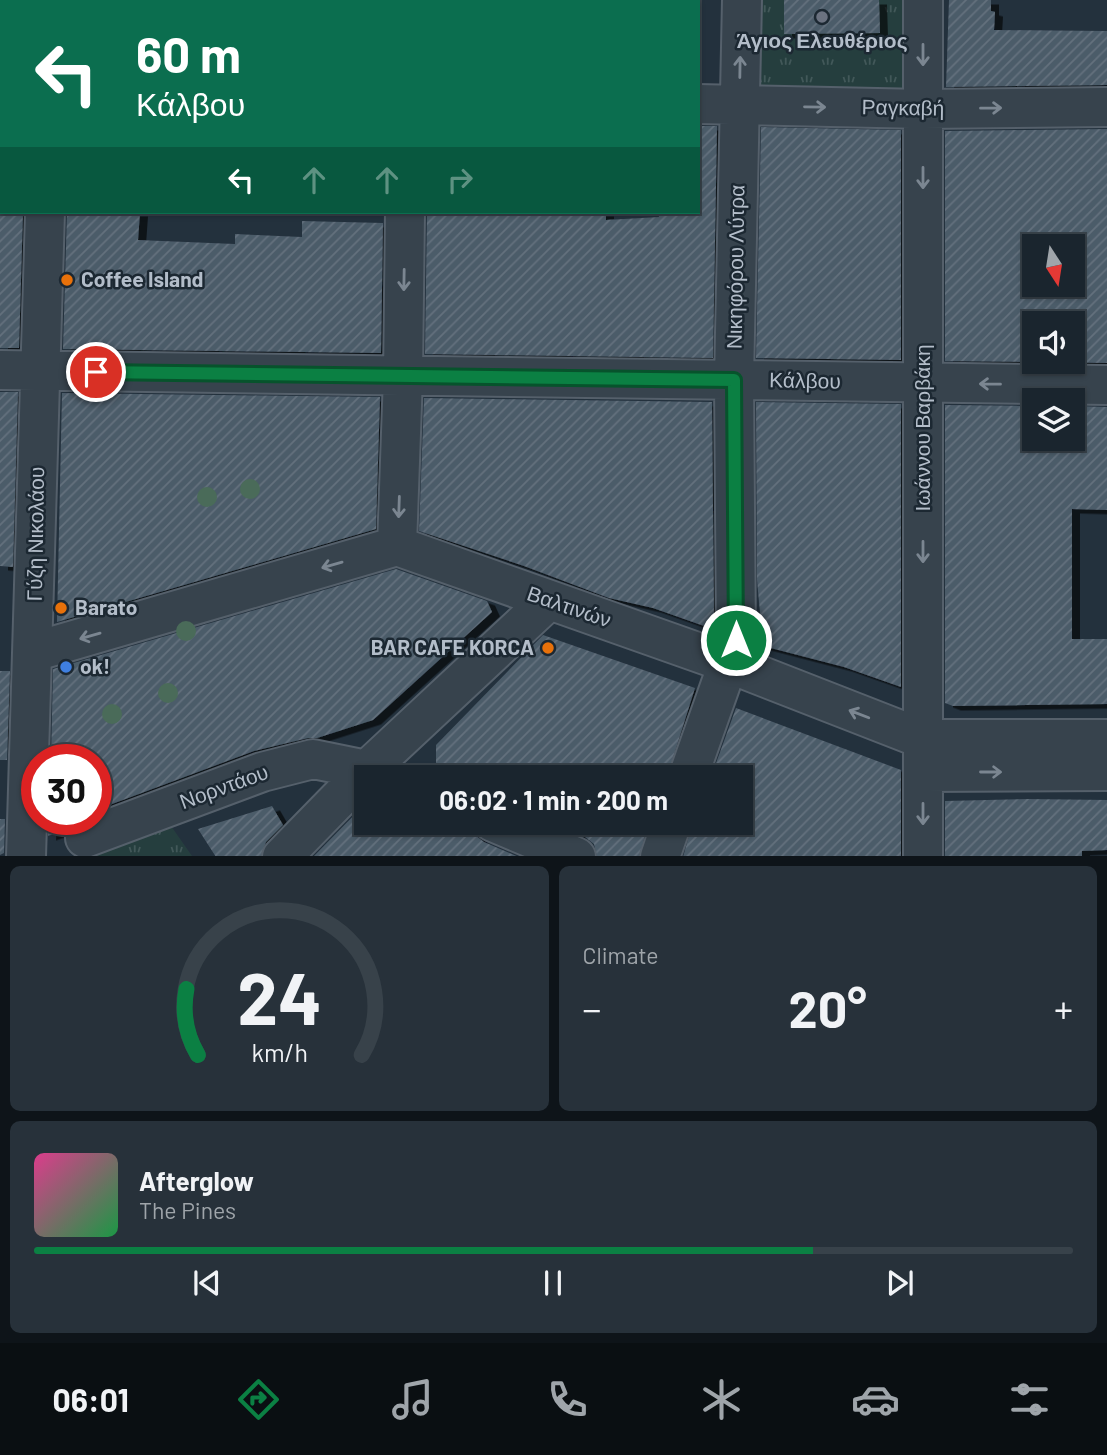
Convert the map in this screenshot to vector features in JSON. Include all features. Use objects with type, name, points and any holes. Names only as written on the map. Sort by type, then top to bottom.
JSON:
[{"type":"street","name":"Νικηφόρου Λύτρα","points":[[692,765],[736,640],[734,380],[742,0]]},
{"type":"street","name":"Ιωάννου Βαρβάκη","points":[[923,0],[923,856]]},
{"type":"street","name":"Ραγκαβή","points":[[700,104],[923,109],[1107,107]]},
{"type":"street","name":"Γύζη Νικολάου","points":[[26,856],[44,214]]},
{"type":"street","points":[[33,652],[397,546],[404,376],[405,214]]},
{"type":"street","name":"Κάλβου","points":[[0,370],[1107,385]]},
{"type":"street","name":"Βαλτινών","points":[[397,546],[728,663],[923,755],[1107,771]]},
{"type":"street","points":[[384,765],[549,600]]},
{"type":"street","name":"Βαλτινών","points":[[923,755],[1107,739]]},
{"type":"street","name":"Νορντάου","points":[[85,838],[262,772],[313,759],[354,769]]},
{"type":"street","points":[[282,856],[354,793]]},
{"type":"street","points":[[525,835],[576,856]]},
{"type":"street","points":[[660,856],[667,835]]},
{"type":"green space","points":[[746,0],[903,0],[903,97],[747,98]]},
{"type":"green space","points":[[164,816],[192,856],[79,856]]},
{"type":"building","name":"Άγιος Ελευθέριος","points":[[784,0],[879,0],[880,33],[784,34]]},
{"type":"building","points":[[949,0],[991,0],[991,11],[995,12],[994,30],[1107,31],[1107,85],[946,87]]},
{"type":"building","points":[[700,126],[717,126],[713,358],[425,354],[427,214],[606,214],[606,220],[659,217],[658,214],[700,214]]},
{"type":"building","points":[[761,127],[901,130],[901,360],[756,358]]},
{"type":"building","points":[[1107,129],[1107,363],[1085,363],[1085,311],[1022,311],[1022,362],[945,361],[945,131]]},
{"type":"building","points":[[0,214],[23,214],[19,348],[0,348]]},
{"type":"building","points":[[67,214],[140,214],[138,240],[235,244],[235,234],[302,237],[302,221],[383,223],[381,353],[63,349]]},
{"type":"building","points":[[0,392],[18,392],[13,567],[0,566]]},
{"type":"building","points":[[62,393],[380,397],[376,529],[57,622]]},
{"type":"building","points":[[424,398],[712,402],[714,615],[704,626],[653,608],[609,598],[419,531]]},
{"type":"building","points":[[756,402],[901,404],[901,687],[844,667],[763,646],[757,580]]},
{"type":"building","points":[[945,405],[1022,406],[1022,451],[1085,451],[1085,406],[1107,407],[1107,510],[1072,509],[1072,639],[1107,639],[1107,704],[953,706],[945,703]]},
{"type":"building","points":[[396,569],[487,601],[492,612],[373,720],[317,738],[254,751],[112,804],[112,744],[51,744],[53,669]]},
{"type":"building","points":[[543,635],[695,688],[671,765],[436,765],[436,745]]},
{"type":"building","points":[[0,671],[10,671],[7,760],[0,760]]},
{"type":"building","points":[[736,708],[901,770],[901,856],[683,856],[689,835],[753,835],[753,765],[715,765]]},
{"type":"building","points":[[1107,800],[1107,850],[1082,851],[1082,856],[945,856],[945,801]]},
{"type":"building","points":[[272,806],[283,825],[266,842],[261,856],[215,856],[198,829]]},
{"type":"building","points":[[354,815],[354,835],[475,835],[484,842],[517,856],[314,856]]},
{"type":"building","points":[[0,819],[5,819],[4,853],[0,855]]},
{"type":"building","points":[[580,835],[645,835],[639,856],[597,856],[594,844]]},
{"type":"place","name":"Άγιος Ελευθέριος","points":[[822,17]]},
{"type":"place","name":"Coffee Island","points":[[67,280]]},
{"type":"place","name":"Barato","points":[[61,608]]},
{"type":"place","name":"BAR CAFE KORCA","points":[[548,648]]},
{"type":"place","name":"ok!","points":[[66,667]]},
{"type":"route","points":[[96,372],[734,380],[736,640]]}]
